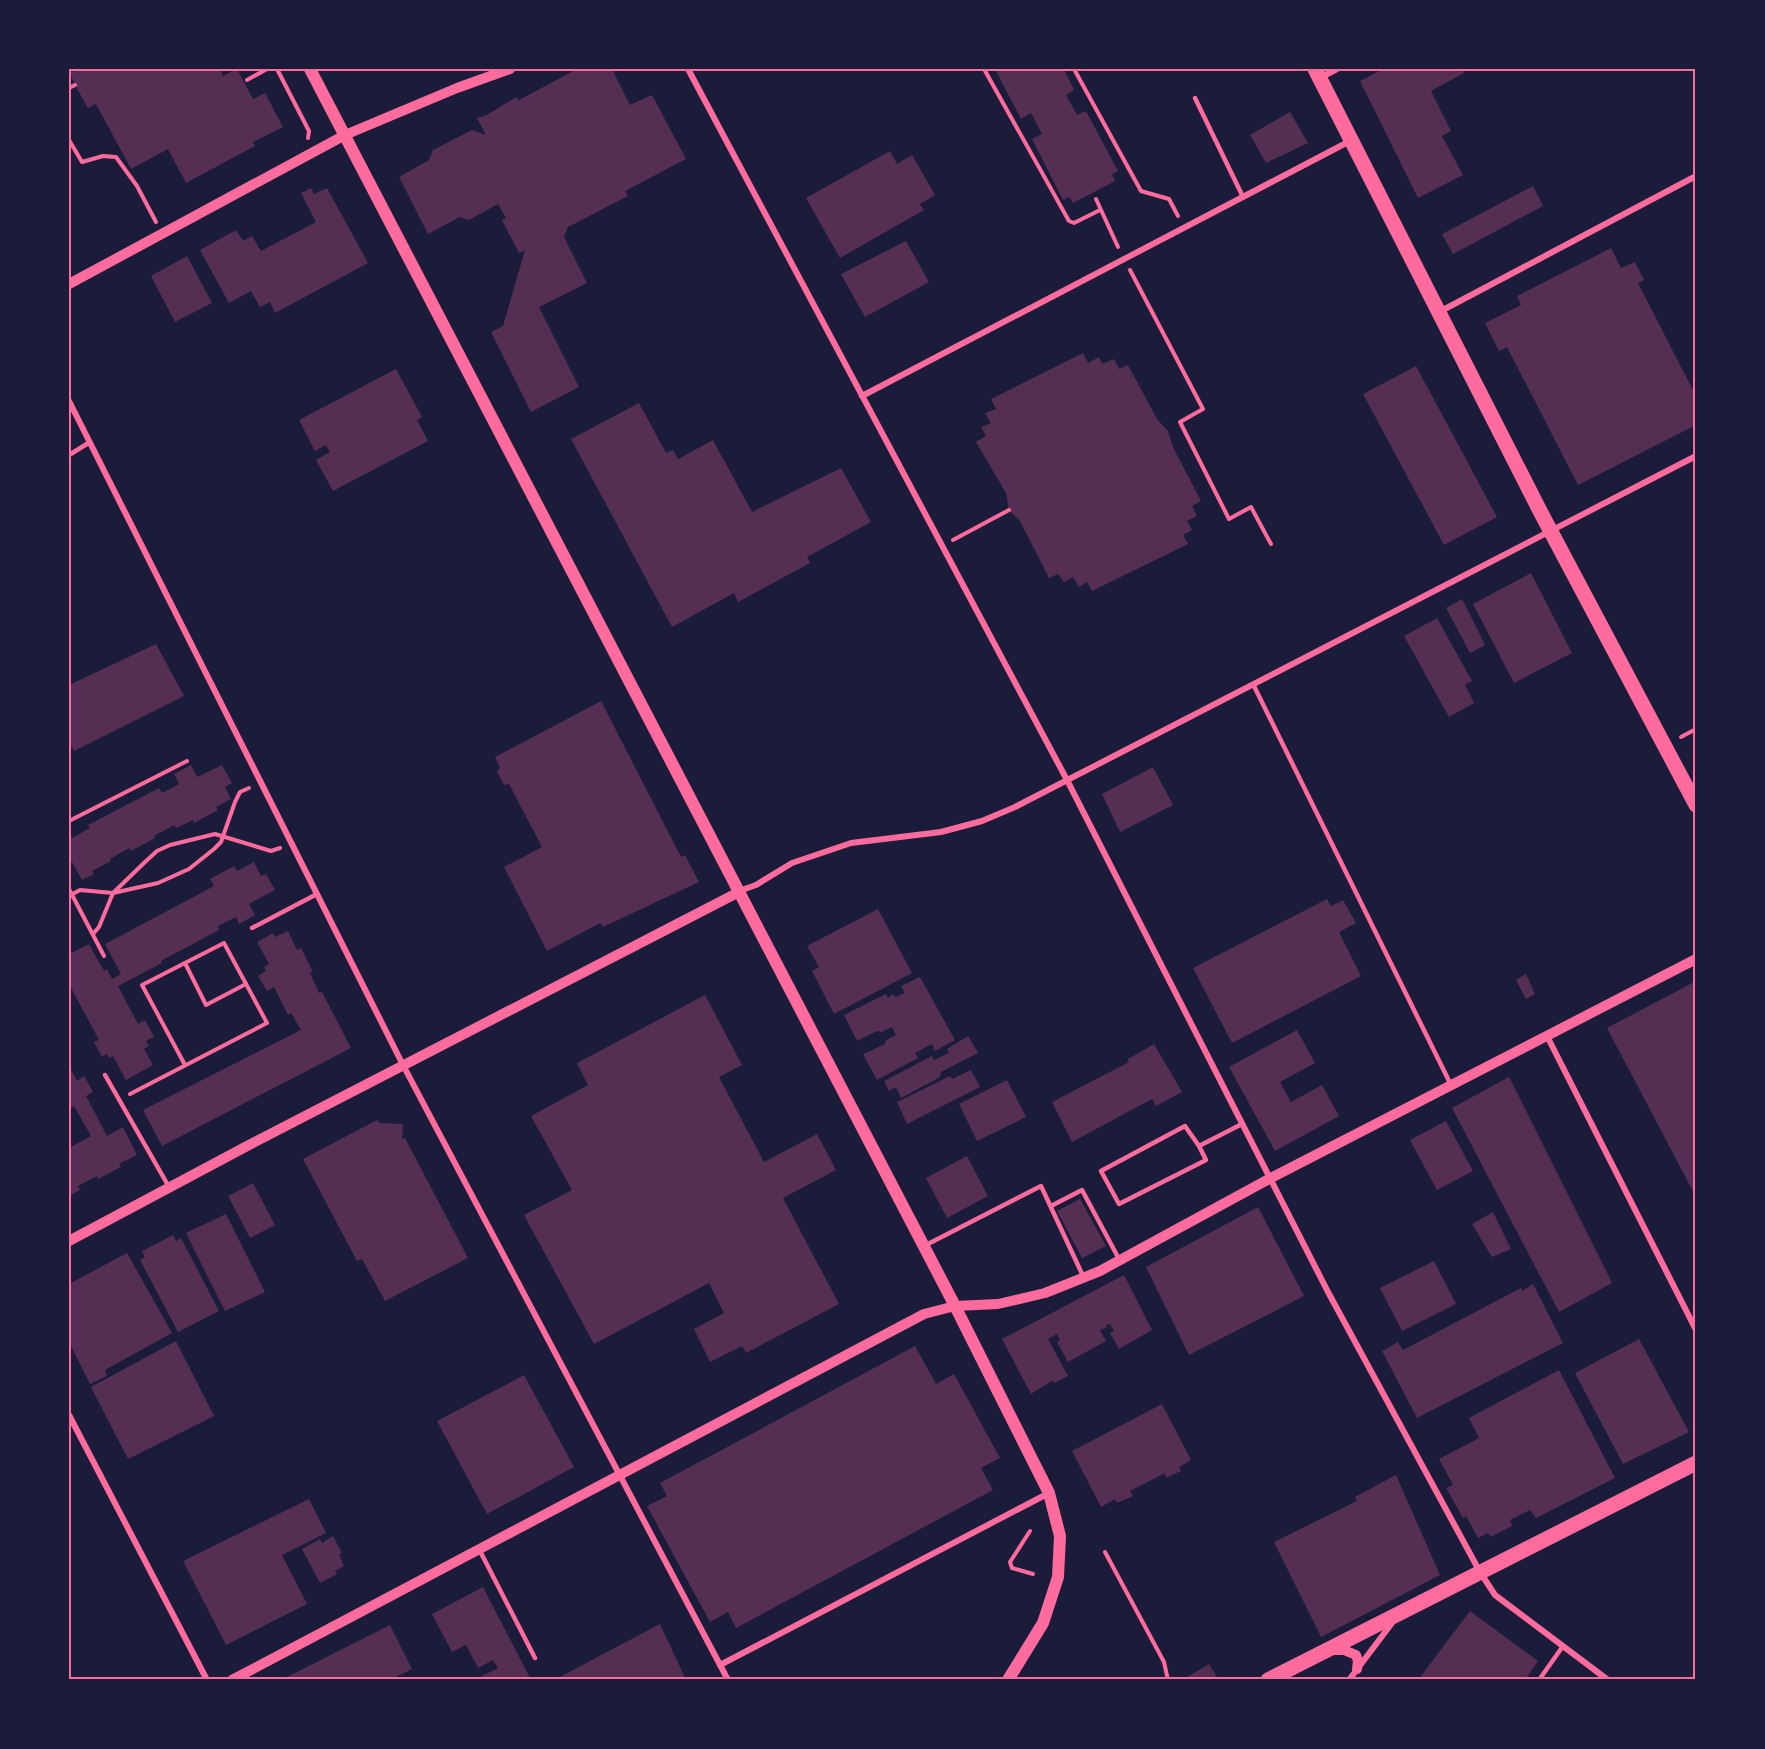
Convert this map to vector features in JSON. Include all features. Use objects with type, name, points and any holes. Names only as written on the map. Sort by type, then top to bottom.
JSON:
[{"type":"main road","points":[[310,69],[955,1306],[1049,1492],[1060,1536],[1058,1577],[1043,1623],[1008,1680]]},
{"type":"main road","points":[[1317,74],[1437,313],[1696,806]]},
{"type":"main road","points":[[1268,1680],[1696,1462]]},
{"type":"street","points":[[69,284],[345,135],[457,88],[510,69]]},
{"type":"street","points":[[688,69],[1067,780],[1328,1292],[1480,1572],[1495,1595],[1608,1680]]},
{"type":"street","points":[[1317,74],[1337,69]]},
{"type":"street","points":[[862,396],[1351,141]]},
{"type":"street","points":[[1437,313],[1696,176]]},
{"type":"street","points":[[69,401],[403,1065],[727,1680]]},
{"type":"street","points":[[69,1241],[403,1065],[739,891],[756,885],[792,863],[851,843],[941,832],[982,821],[1020,805],[1696,456]]},
{"type":"street","points":[[232,1680],[924,1314],[955,1306],[998,1304],[1045,1293],[1084,1278],[1120,1261],[1269,1179],[1696,958]]},
{"type":"street","points":[[1548,1036],[1696,1330]]},
{"type":"street","points":[[69,1415],[207,1680]]},
{"type":"street","points":[[720,1665],[1049,1492]]},
{"type":"street","points":[[1349,1680],[1398,1614]]},
{"type":"street","points":[[1326,1650],[1352,1652],[1358,1661],[1357,1669]]},
{"type":"lane","points":[[1195,98],[1243,197]]},
{"type":"lane","points":[[69,455],[90,442]]},
{"type":"lane","points":[[1253,684],[1451,1085]]},
{"type":"lane","points":[[252,928],[317,894]]},
{"type":"lane","points":[[105,1075],[170,1187]]},
{"type":"lane","points":[[1199,1146],[1242,1124]]},
{"type":"lane","points":[[1185,1126],[1199,1146],[1206,1160],[1119,1204],[1101,1172],[1185,1126]]},
{"type":"lane","points":[[923,1246],[1041,1186],[1084,1278]]},
{"type":"lane","points":[[1051,1206],[1082,1190],[1120,1261]]},
{"type":"lane","points":[[479,1549],[535,1658]]},
{"type":"lane","points":[[1539,1680],[1563,1646]]},
{"type":"path","points":[[247,80],[267,69]]},
{"type":"path","points":[[277,69],[309,131]]},
{"type":"path","points":[[984,69],[1069,220],[1074,223],[1100,210]]},
{"type":"path","points":[[1074,69],[1141,191],[1169,200],[1184,228]]},
{"type":"path","points":[[69,88],[75,85]]},
{"type":"path","points":[[69,140],[82,162],[103,156],[116,157],[164,233]]},
{"type":"path","points":[[1096,200],[1113,234]]},
{"type":"path","points":[[1124,259],[1203,409],[1180,422],[1224,509],[1230,519],[1251,507],[1271,544]]},
{"type":"path","points":[[942,546],[1009,510]]},
{"type":"path","points":[[69,821],[187,761]]},
{"type":"path","points":[[71,896],[87,889],[113,893],[158,883],[179,875],[197,864],[214,849],[224,836],[229,815],[240,792],[261,782]]},
{"type":"path","points":[[93,934],[99,927],[113,893],[157,851],[181,841],[215,834],[271,851],[291,843]]},
{"type":"path","points":[[69,889],[104,956]]},
{"type":"path","points":[[119,1100],[267,1023],[224,943],[142,985],[185,1065]]},
{"type":"path","points":[[184,963],[206,1005],[246,984]]},
{"type":"path","points":[[1030,1531],[1010,1562],[1011,1568],[1033,1574]]},
{"type":"path","points":[[1106,1552],[1164,1662],[1168,1680]]},
{"type":"building","points":[[78,69],[220,69],[223,76],[237,69],[253,99],[265,93],[283,127],[253,142],[255,146],[186,183],[168,149],[131,169],[96,104],[88,108],[75,85],[70,73]]},
{"type":"building","points":[[577,69],[612,69],[630,105],[652,95],[686,159],[625,191],[628,196],[568,227],[564,237],[587,283],[539,307],[579,387],[531,412],[491,332],[503,326],[525,250],[519,253],[502,220],[506,218],[498,204],[469,220],[460,217],[428,234],[399,177],[429,160],[433,150],[472,130],[486,135],[477,118],[485,116],[516,97],[519,100]]},
{"type":"building","points":[[995,69],[1064,69],[1074,90],[1066,95],[1077,115],[1086,111],[1118,171],[1112,174],[1115,181],[1073,203],[1069,197],[1063,200],[1032,139],[1042,134],[1031,113],[1021,119]]},
{"type":"building","points":[[1383,69],[1462,69],[1464,73],[1431,91],[1451,131],[1442,136],[1463,175],[1418,198],[1360,81]]},
{"type":"building","points":[[1290,112],[1308,143],[1266,163],[1250,135]]},
{"type":"building","points":[[890,151],[897,164],[912,155],[935,195],[920,204],[924,210],[840,258],[806,198]]},
{"type":"building","points":[[1533,186],[1543,206],[1453,254],[1442,234]]},
{"type":"building","points":[[311,188],[314,194],[327,188],[368,263],[275,313],[270,302],[260,307],[251,291],[229,303],[200,250],[236,230],[243,241],[252,236],[261,251],[316,222],[301,193]]},
{"type":"building","points":[[906,241],[929,282],[865,317],[841,274]]},
{"type":"building","points":[[1611,248],[1621,268],[1635,262],[1644,280],[1638,283],[1696,396],[1696,425],[1578,485],[1507,347],[1499,351],[1485,323],[1521,305],[1517,296]]},
{"type":"building","points":[[187,256],[212,303],[175,322],[151,276]]},
{"type":"building","points":[[1083,353],[1088,363],[1099,357],[1102,364],[1114,359],[1119,369],[1128,365],[1157,419],[1168,431],[1173,447],[1201,501],[1192,506],[1197,516],[1187,521],[1192,530],[1183,535],[1188,544],[1092,591],[1087,582],[1079,587],[1073,577],[1064,582],[1058,574],[1049,578],[1020,521],[1009,510],[1006,493],[976,442],[986,436],[981,427],[991,423],[985,413],[996,409],[991,399]]},
{"type":"building","points":[[1416,366],[1497,517],[1444,545],[1363,394]]},
{"type":"building","points":[[396,369],[422,417],[417,420],[428,441],[333,491],[316,460],[330,452],[326,445],[315,451],[299,420]]},
{"type":"building","points":[[639,403],[666,453],[673,450],[678,459],[713,440],[752,512],[841,468],[871,522],[807,557],[810,563],[738,602],[734,593],[672,627],[571,439]]},
{"type":"building","points":[[1531,573],[1572,653],[1514,683],[1473,604]]},
{"type":"building","points":[[1462,599],[1485,645],[1470,653],[1446,608]]},
{"type":"building","points":[[1437,618],[1472,681],[1465,685],[1474,703],[1449,717],[1404,636]]},
{"type":"building","points":[[156,644],[184,696],[74,751],[69,742],[69,685]]},
{"type":"building","points":[[601,701],[681,857],[685,855],[699,882],[603,927],[600,923],[547,951],[504,867],[542,847],[509,784],[504,785],[497,771],[500,768],[495,757]]},
{"type":"building","points":[[191,765],[197,777],[222,765],[232,783],[225,787],[231,799],[216,807],[218,810],[194,823],[193,820],[176,828],[174,825],[131,851],[129,848],[92,871],[94,874],[82,880],[72,862],[69,863],[69,833],[72,838],[90,828],[88,825],[159,788],[162,793],[179,784],[174,774]]},
{"type":"building","points":[[1153,767],[1173,805],[1120,832],[1102,794]]},
{"type":"building","points":[[254,862],[261,876],[266,874],[275,890],[249,904],[255,915],[239,924],[236,917],[218,926],[219,930],[118,986],[138,1024],[145,1020],[154,1037],[146,1041],[149,1046],[144,1049],[153,1065],[126,1080],[113,1056],[109,1058],[107,1054],[102,1057],[94,1042],[99,1040],[69,984],[69,954],[89,944],[104,971],[107,969],[112,979],[121,974],[105,944],[214,886],[210,879],[234,866],[237,871]]},
{"type":"building","points":[[1327,899],[1331,906],[1343,900],[1356,923],[1339,932],[1361,976],[1232,1043],[1193,968]]},
{"type":"building","points":[[878,909],[912,973],[834,1014],[812,971],[819,967],[807,946]]},
{"type":"building","points":[[288,931],[297,950],[301,948],[313,972],[310,973],[319,993],[322,992],[351,1048],[162,1146],[143,1110],[301,1030],[291,1013],[288,1015],[274,987],[267,991],[258,976],[266,971],[264,967],[269,964],[257,942],[273,933],[275,937]]},
{"type":"building","points":[[1526,974],[1535,994],[1526,999],[1516,980]]},
{"type":"building","points":[[920,977],[955,1040],[935,1051],[932,1044],[915,1053],[918,1058],[877,1080],[863,1054],[885,1044],[886,1040],[896,1035],[892,1027],[882,1032],[877,1031],[857,1041],[844,1015],[886,994],[888,998],[893,994],[895,997],[905,993],[901,986]]},
{"type":"building","points":[[1696,981],[1696,1197],[1607,1028]]},
{"type":"building","points":[[705,995],[742,1065],[719,1077],[764,1162],[817,1134],[836,1170],[783,1198],[839,1304],[746,1353],[742,1346],[710,1362],[694,1329],[724,1313],[709,1283],[594,1344],[524,1215],[572,1190],[531,1116],[588,1085],[577,1063]]},
{"type":"building","points":[[1297,1030],[1315,1063],[1280,1082],[1291,1102],[1322,1085],[1339,1116],[1275,1151],[1229,1067]]},
{"type":"building","points":[[968,1036],[978,1053],[941,1072],[940,1077],[901,1098],[896,1087],[889,1091],[884,1081],[932,1056],[934,1060],[949,1053],[947,1049]]},
{"type":"building","points":[[1154,1044],[1182,1092],[1156,1106],[1152,1099],[1072,1142],[1052,1102],[1129,1062],[1128,1059]]},
{"type":"building","points":[[69,1066],[77,1081],[84,1076],[93,1092],[86,1096],[107,1136],[123,1127],[137,1155],[119,1164],[121,1167],[78,1186],[80,1190],[69,1196],[69,1148],[91,1136],[74,1106],[69,1109]]},
{"type":"building","points":[[971,1070],[980,1087],[907,1124],[897,1102],[950,1076],[952,1079]]},
{"type":"building","points":[[1509,1077],[1612,1283],[1559,1312],[1452,1108]]},
{"type":"building","points":[[1007,1080],[1026,1117],[977,1141],[959,1104]]},
{"type":"building","points":[[377,1120],[379,1123],[403,1124],[402,1139],[405,1138],[468,1258],[385,1301],[362,1259],[357,1261],[303,1159]]},
{"type":"building","points":[[1446,1121],[1473,1171],[1437,1190],[1410,1140]]},
{"type":"building","points":[[967,1156],[988,1196],[947,1218],[926,1178]]},
{"type":"building","points":[[253,1183],[275,1225],[250,1238],[228,1196]]},
{"type":"building","points":[[1080,1199],[1106,1246],[1082,1258],[1057,1211]]},
{"type":"building","points":[[1258,1207],[1304,1296],[1189,1355],[1146,1267]]},
{"type":"building","points":[[1493,1212],[1511,1249],[1492,1257],[1472,1224]]},
{"type":"building","points":[[226,1214],[265,1292],[225,1311],[186,1233]]},
{"type":"building","points":[[173,1235],[176,1241],[181,1238],[219,1311],[178,1332],[140,1260],[145,1257],[142,1251]]},
{"type":"building","points":[[127,1253],[172,1333],[105,1370],[107,1376],[90,1384],[69,1342],[69,1284]]},
{"type":"building","points":[[1434,1261],[1456,1304],[1402,1331],[1380,1288]]},
{"type":"building","points":[[1124,1275],[1152,1330],[1119,1349],[1110,1333],[1114,1331],[1110,1324],[1106,1325],[1107,1327],[1100,1330],[1106,1341],[1068,1362],[1057,1342],[1060,1340],[1057,1334],[1048,1339],[1068,1376],[1054,1383],[1053,1380],[1031,1394],[1002,1339]]},
{"type":"building","points":[[1533,1284],[1563,1343],[1417,1418],[1382,1351],[1398,1342],[1403,1350],[1521,1288],[1522,1291]]},
{"type":"building","points":[[1639,1339],[1689,1432],[1623,1464],[1575,1373]]},
{"type":"building","points":[[176,1341],[214,1416],[128,1459],[91,1387]]},
{"type":"building","points":[[915,1346],[936,1384],[954,1374],[1000,1458],[981,1468],[993,1490],[736,1628],[728,1612],[710,1622],[647,1506],[667,1496],[660,1483]]},
{"type":"building","points":[[1559,1370],[1615,1478],[1536,1518],[1530,1510],[1510,1520],[1512,1526],[1491,1537],[1488,1533],[1478,1538],[1466,1516],[1463,1518],[1446,1488],[1453,1485],[1439,1459],[1479,1438],[1469,1418]]},
{"type":"building","points":[[524,1375],[574,1467],[487,1514],[437,1421]]},
{"type":"building","points":[[1162,1404],[1191,1460],[1179,1467],[1181,1471],[1166,1478],[1165,1473],[1130,1491],[1133,1496],[1117,1503],[1115,1499],[1101,1507],[1072,1451]]},
{"type":"building","points":[[1396,1475],[1440,1575],[1321,1637],[1274,1542],[1357,1501],[1355,1497]]},
{"type":"building","points":[[309,1499],[326,1533],[282,1555],[307,1604],[226,1645],[183,1561]]},
{"type":"building","points":[[333,1536],[342,1553],[339,1554],[344,1566],[335,1571],[337,1574],[320,1583],[302,1549],[320,1539],[322,1543]]},
{"type":"building","points":[[483,1587],[531,1680],[474,1680],[498,1668],[493,1660],[478,1668],[466,1645],[452,1652],[432,1614]]},
{"type":"building","points":[[1470,1611],[1538,1661],[1525,1680],[1418,1680]]},
{"type":"building","points":[[660,1624],[686,1680],[554,1680]]},
{"type":"building","points":[[390,1625],[412,1669],[390,1680],[281,1680]]},
{"type":"building","points":[[1209,1664],[1219,1680],[1189,1680],[1187,1677]]}]
